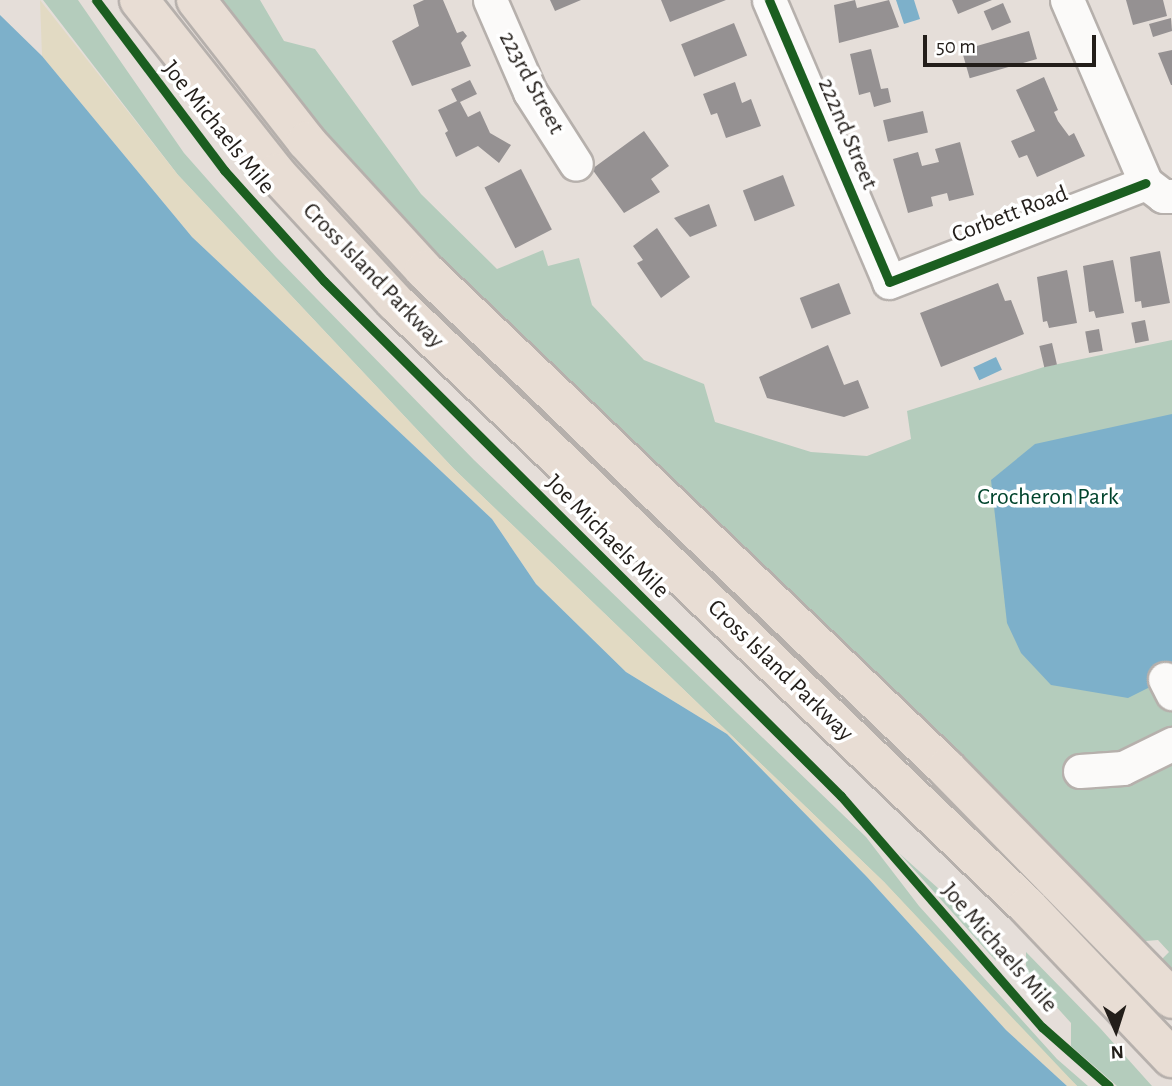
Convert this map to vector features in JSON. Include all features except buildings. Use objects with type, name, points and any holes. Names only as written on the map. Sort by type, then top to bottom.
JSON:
[{"type":"highway","name":"Cross Island Parkway","points":[[139,0],[276,173],[395,302],[1027,906],[1172,1058]]},
{"type":"highway","name":"Cross Island Parkway","points":[[196,0],[306,141],[424,270],[946,768],[1172,999]]},
{"type":"street","name":"223rd Street","points":[[490,0],[530,92],[576,164]]},
{"type":"street","name":"222nd Street","points":[[769,0],[888,282]]},
{"type":"street","points":[[1067,0],[1159,189]]},
{"type":"street","name":"Corbett Road","points":[[888,282],[1159,189]]},
{"type":"street","points":[[1080,771],[1123,768],[1172,744]]},
{"type":"green space","points":[[43,0],[78,0],[184,153],[276,257],[474,460],[866,837],[919,906],[1057,1059],[1088,1086],[1077,1086],[1039,1049],[884,882],[454,469],[178,175]]},
{"type":"green space","name":"Crocheron Park","points":[[218,0],[260,0],[284,41],[315,49],[421,194],[497,269],[543,250],[548,266],[579,258],[592,305],[644,360],[704,384],[715,422],[811,452],[867,456],[911,439],[907,411],[1044,367],[1172,340],[1172,981],[1156,965],[1169,952],[1158,940],[1134,942],[439,266],[362,180]]},
{"type":"green space","points":[[899,853],[980,926],[992,942],[996,961]]},
{"type":"green space","points":[[1026,952],[1152,1086],[1117,1086],[1071,1046],[1071,1023],[1026,973]]},
{"type":"sand","points":[[40,0],[178,175],[454,469],[884,882],[1077,1086],[1067,1086],[1006,1030],[867,877],[727,734],[626,672],[536,584],[492,519],[192,237],[42,56]]},
{"type":"water","points":[[896,0],[914,0],[920,19],[904,24]]},
{"type":"water","points":[[0,15],[42,56],[192,237],[492,519],[536,584],[626,672],[727,734],[867,877],[1006,1030],[1067,1086],[0,1086]]},
{"type":"water","points":[[996,357],[1002,370],[979,380],[973,368]]},
{"type":"water","points":[[1172,414],[1172,676],[1128,698],[1051,685],[1021,653],[1007,623],[991,480],[1035,444]]},
{"type":"cycle path","name":"Joe Michaels Mile","points":[[96,0],[224,170],[324,281],[841,796],[1042,1027],[1109,1086]]},
{"type":"cycle path","points":[[769,0],[889,282],[1146,183]]}]
